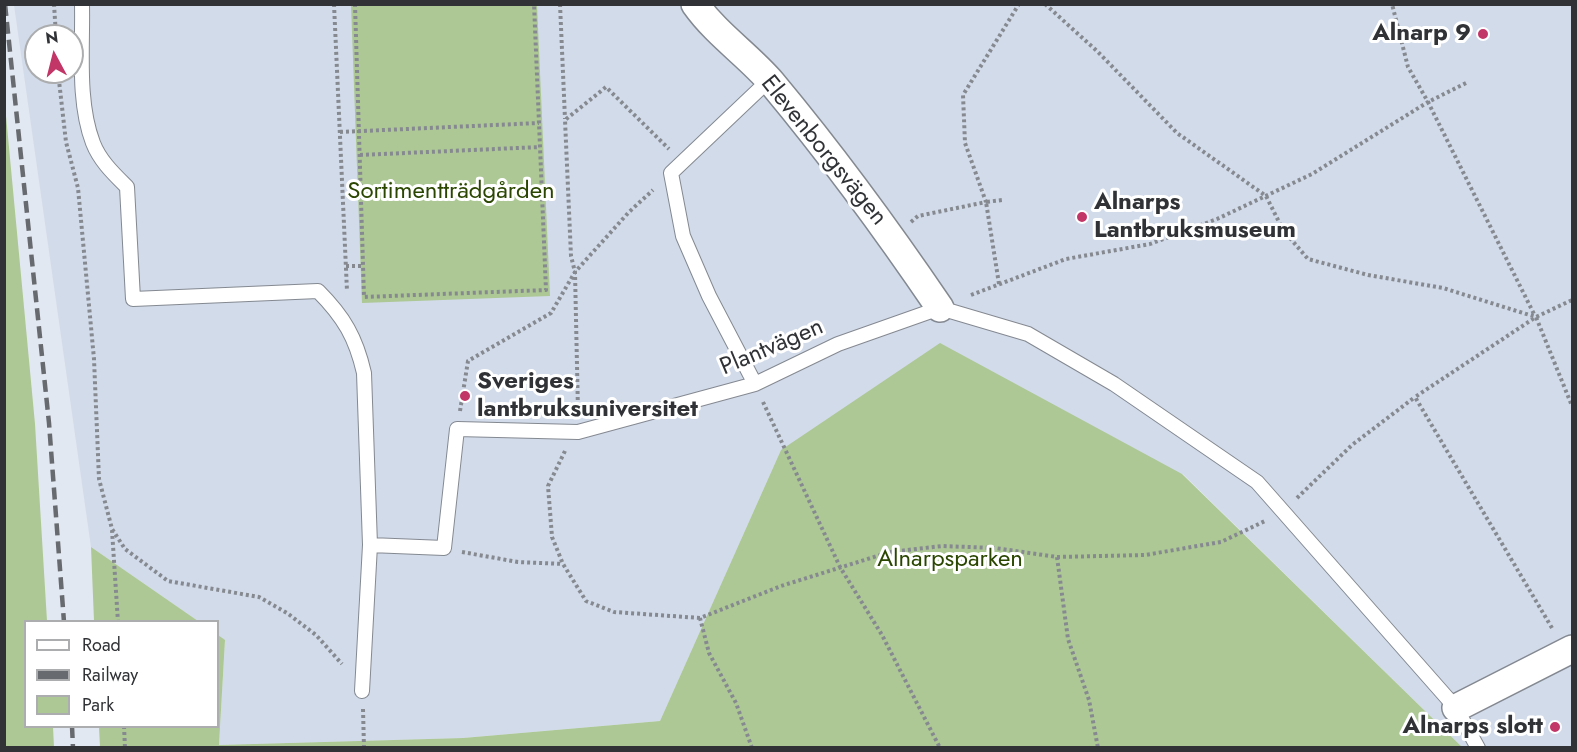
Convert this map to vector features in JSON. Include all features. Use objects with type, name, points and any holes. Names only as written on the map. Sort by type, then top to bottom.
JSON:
[{"type":"street","name":"Elevenborgsvägen","points":[[695,4],[708,23],[769,81],[824,147],[892,237],[940,308]]},
{"type":"street","points":[[1456,708],[1570,650]]},
{"type":"lane","points":[[82,4],[86,114],[93,143],[106,165],[127,187],[133,299],[318,291],[337,311],[358,345],[364,373],[370,545],[362,691]]},
{"type":"lane","points":[[755,384],[709,296],[683,236],[671,173],[769,81]]},
{"type":"lane","points":[[940,308],[1028,334],[1114,384],[1257,482],[1456,708],[1478,747]]},
{"type":"lane","name":"Plantvägen","points":[[457,429],[578,432],[755,384],[838,344],[940,308]]},
{"type":"lane","points":[[370,545],[444,548],[457,429]]},
{"type":"path","points":[[54,4],[55,24]]},
{"type":"path","points":[[334,4],[347,299],[337,311]]},
{"type":"path","points":[[354,4],[364,297],[546,290],[534,4]]},
{"type":"path","points":[[457,429],[468,361],[551,313],[575,272],[571,256],[561,4]]},
{"type":"path","points":[[999,284],[986,202],[965,143],[963,95],[1019,4]]},
{"type":"path","points":[[1046,4],[1098,52],[1177,134],[1266,196],[1283,230],[1308,259],[1368,275],[1443,288],[1536,317]]},
{"type":"path","points":[[1392,4],[1408,67],[1428,102],[1536,317],[1572,406]]},
{"type":"path","points":[[940,308],[1066,259],[1150,244],[1266,196],[1312,174],[1428,102],[1466,83]]},
{"type":"path","points":[[59,84],[66,142],[78,188],[94,359],[99,479],[112,529],[118,620]]},
{"type":"path","points":[[565,120],[606,87],[682,162]]},
{"type":"path","points":[[340,132],[539,123]]},
{"type":"path","points":[[360,155],[540,147]]},
{"type":"path","points":[[892,237],[918,216],[986,202],[1002,201]]},
{"type":"path","points":[[346,266],[363,266]]},
{"type":"path","points":[[1570,650],[1415,397],[1536,317],[1572,300]]},
{"type":"path","points":[[755,384],[840,567],[882,635],[940,747]]},
{"type":"path","points":[[112,529],[125,549],[168,581],[259,597],[287,613],[316,635],[362,691],[364,747]]},
{"type":"path","points":[[752,747],[736,703],[709,653],[700,618],[840,567],[890,552],[942,546],[995,548],[1057,557],[1068,639],[1089,700],[1098,747]]},
{"type":"path","points":[[444,548],[518,562],[563,564]]},
{"type":"path","points":[[124,728],[125,747]]},
{"type":"shaded area","name":"Sveriges lantbruksuniversitet","points":[[14,5],[1572,5],[1572,747],[1462,747],[1183,474],[781,450],[660,721],[463,738],[219,745],[225,641],[219,636],[219,620],[197,620],[91,547],[25,84],[84,84],[84,24],[24,24],[24,75]]},
{"type":"green space","name":"Sortimentträdgården","points":[[351,5],[537,5],[550,296],[362,303]]},
{"type":"green space","points":[[5,105],[35,424],[47,620],[24,620],[24,728],[53,728],[54,747],[5,747]]},
{"type":"green space","name":"Alnarpsparken","points":[[940,343],[1182,474],[1462,747],[100,747],[99,728],[219,728],[219,636],[225,640],[219,745],[463,738],[660,721],[781,450]]},
{"type":"green space","points":[[91,547],[197,620],[94,620]]},
{"type":"railway","points":[[5,4],[49,423],[64,620]]},
{"type":"railway","points":[[72,728],[73,748]]},
{"type":"place","name":"Alnarp 9","points":[[1483,34]]},
{"type":"place","name":"Alnarps Lantbruksmuseum","points":[[1082,217]]},
{"type":"place","name":"Sveriges lantbruksuniversitet","points":[[465,396]]},
{"type":"place","name":"Alnarps slott","points":[[1555,727]]}]
